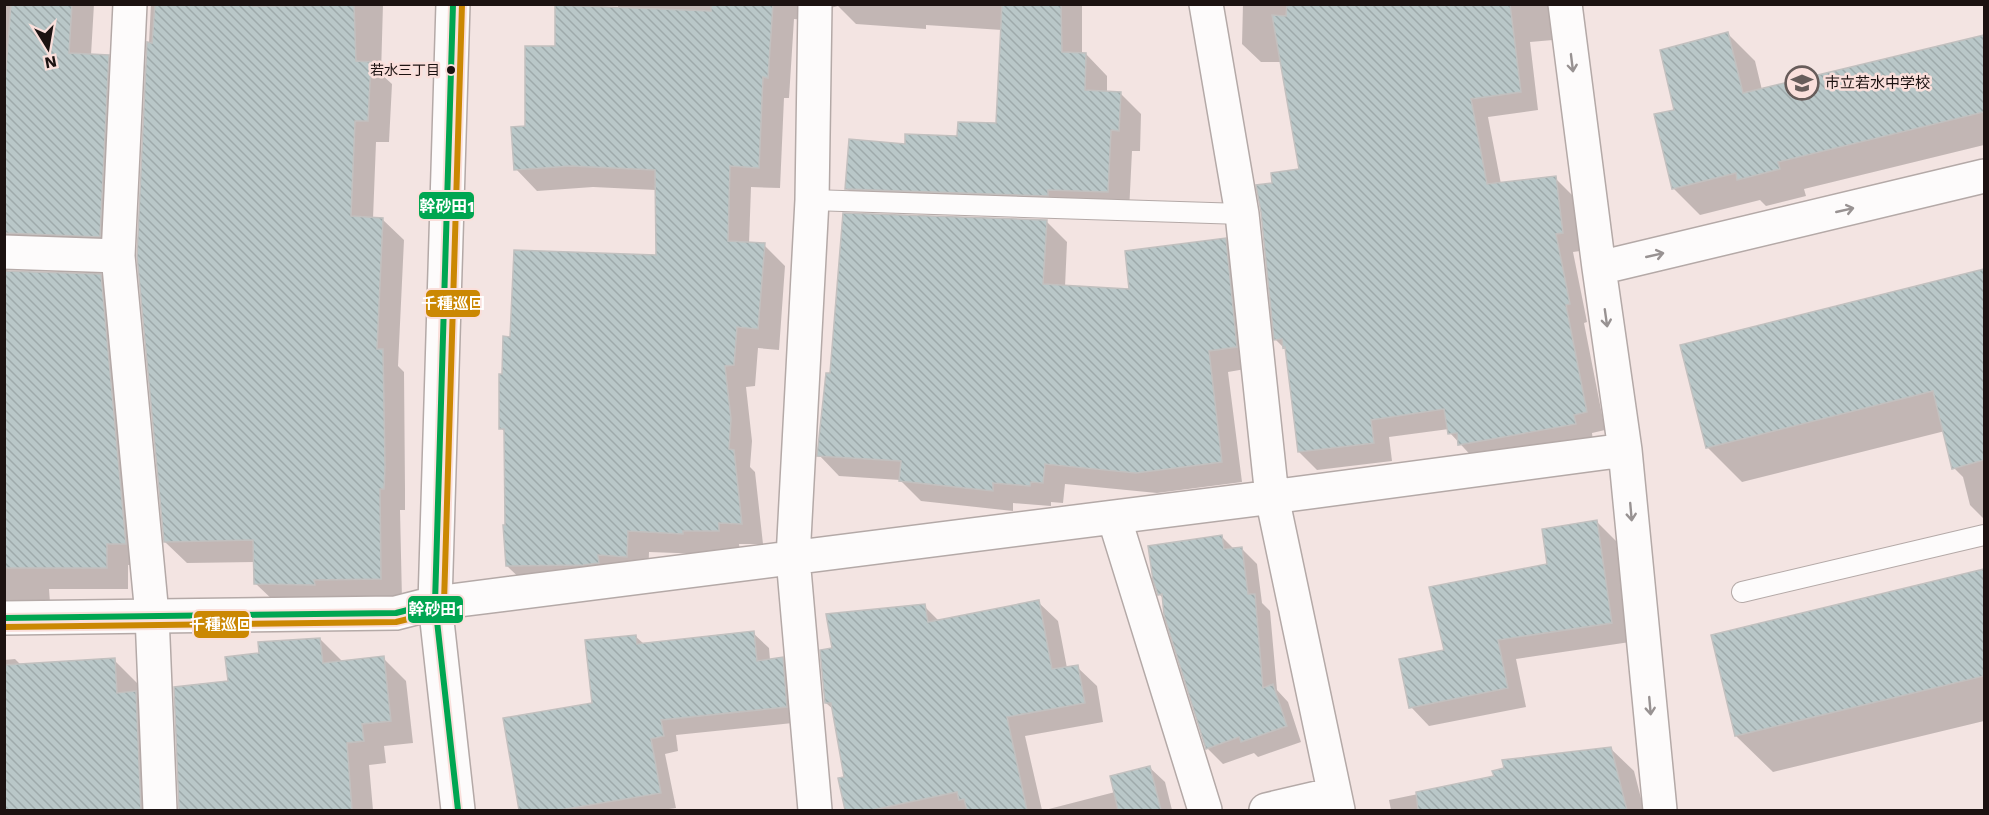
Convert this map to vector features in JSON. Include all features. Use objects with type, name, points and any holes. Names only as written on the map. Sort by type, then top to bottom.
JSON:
[{"type":"street","points":[[130,4],[118,256],[152,615],[160,810]]},
{"type":"street","points":[[453,4],[435,603],[458,810]]},
{"type":"street","points":[[815,4],[812,200],[793,558],[815,810]]},
{"type":"street","points":[[1206,4],[1242,214],[1272,497],[1336,802],[1266,810]]},
{"type":"street","points":[[1565,4],[1625,450],[1660,810]]},
{"type":"street","points":[[1599,268],[1984,177]]},
{"type":"street","points":[[4,252],[118,256]]},
{"type":"street","points":[[4,618],[396,614],[435,603],[1625,450]]},
{"type":"street","points":[[1114,517],[1205,810]]},
{"type":"lane","points":[[812,200],[1242,214]]},
{"type":"lane","points":[[1742,592],[1984,535]]},
{"type":"building","points":[[11,4],[72,4],[69,53],[109,55],[100,237],[4,233],[4,94]]},
{"type":"building","points":[[155,4],[354,5],[356,61],[371,62],[368,121],[355,121],[351,216],[383,218],[377,349],[383,349],[385,466],[384,489],[380,489],[381,579],[314,580],[315,585],[254,584],[253,540],[164,542],[137,256],[147,42],[152,43]]},
{"type":"building","points":[[711,4],[773,4],[768,78],[763,77],[759,168],[730,166],[728,241],[765,243],[758,329],[737,327],[734,365],[725,366],[731,419],[729,449],[734,450],[742,524],[719,523],[719,531],[683,531],[683,534],[628,531],[627,557],[598,555],[599,563],[506,566],[503,525],[505,525],[504,429],[499,429],[499,374],[502,374],[503,336],[510,337],[514,250],[656,255],[655,170],[571,166],[514,170],[511,127],[525,126],[525,46],[555,46],[555,5],[711,11]]},
{"type":"building","points":[[1002,4],[1061,4],[1062,52],[1086,53],[1085,90],[1121,92],[1119,131],[1111,130],[1108,192],[1048,190],[1048,196],[845,189],[849,139],[905,144],[905,134],[957,136],[958,122],[996,123]]},
{"type":"building","points":[[1287,4],[1510,4],[1521,92],[1471,99],[1487,184],[1556,176],[1563,233],[1556,234],[1570,304],[1566,305],[1587,412],[1574,415],[1576,424],[1458,445],[1457,433],[1448,434],[1444,409],[1371,420],[1374,443],[1298,452],[1285,347],[1283,348],[1282,339],[1274,340],[1261,212],[1256,185],[1272,183],[1271,173],[1299,169],[1272,15],[1286,16]]},
{"type":"building","points":[[1728,32],[1743,93],[1984,35],[1984,112],[1778,162],[1780,169],[1737,180],[1736,173],[1672,189],[1654,114],[1674,110],[1660,50]]},
{"type":"building","points":[[843,213],[1047,220],[1043,284],[1129,289],[1125,251],[1226,238],[1237,347],[1209,351],[1222,462],[1136,473],[1045,464],[1043,483],[1031,482],[1030,486],[993,483],[993,491],[899,481],[901,461],[817,456],[826,373],[830,373]]},
{"type":"building","points":[[1984,269],[1984,460],[1952,469],[1933,391],[1706,448],[1680,345]]},
{"type":"building","points":[[4,271],[101,274],[126,544],[107,544],[107,568],[5,568]]},
{"type":"building","points":[[1597,520],[1612,623],[1498,640],[1508,688],[1409,708],[1399,659],[1444,650],[1429,587],[1547,564],[1542,529]]},
{"type":"building","points":[[1222,535],[1224,549],[1242,547],[1248,594],[1255,594],[1263,688],[1273,684],[1287,726],[1241,742],[1239,737],[1206,749],[1164,615],[1162,594],[1158,595],[1153,580],[1148,546]]},
{"type":"building","points":[[1984,569],[1984,676],[1735,736],[1711,635]]},
{"type":"building","points":[[1039,600],[1052,669],[1078,665],[1085,703],[1007,717],[1027,810],[967,810],[964,799],[959,800],[957,792],[872,810],[845,810],[838,778],[844,777],[831,703],[825,703],[820,650],[832,648],[826,614],[925,604],[928,622]]},
{"type":"building","points":[[754,631],[757,661],[783,657],[787,707],[661,720],[664,736],[651,739],[661,793],[560,810],[519,810],[503,718],[592,703],[585,640],[636,635],[637,644]]},
{"type":"building","points":[[320,638],[323,663],[384,656],[391,721],[362,724],[364,741],[347,743],[352,810],[179,810],[174,687],[228,681],[225,657],[259,653],[258,642]]},
{"type":"building","points":[[115,658],[117,693],[136,691],[141,810],[4,810],[4,665]]},
{"type":"building","points":[[1611,747],[1627,810],[1418,810],[1416,792],[1494,776],[1492,771],[1504,768],[1502,760]]},
{"type":"building","points":[[1150,766],[1161,810],[1118,810],[1110,776]]},
{"type":"transit line","name":"幹砂田1","points":[[453,4],[435,603],[458,810]]},
{"type":"transit line","name":"千種巡回","points":[[444,603],[462,4]]},
{"type":"transit line","name":"幹砂田1","points":[[4,618],[396,613],[435,603]]},
{"type":"transit line","name":"千種巡回","points":[[4,627],[396,622],[437,612]]},
{"type":"place","name":"若水三丁目","points":[[451,70]]},
{"type":"place","name":"市立若水中学校","points":[[1802,83]]}]
